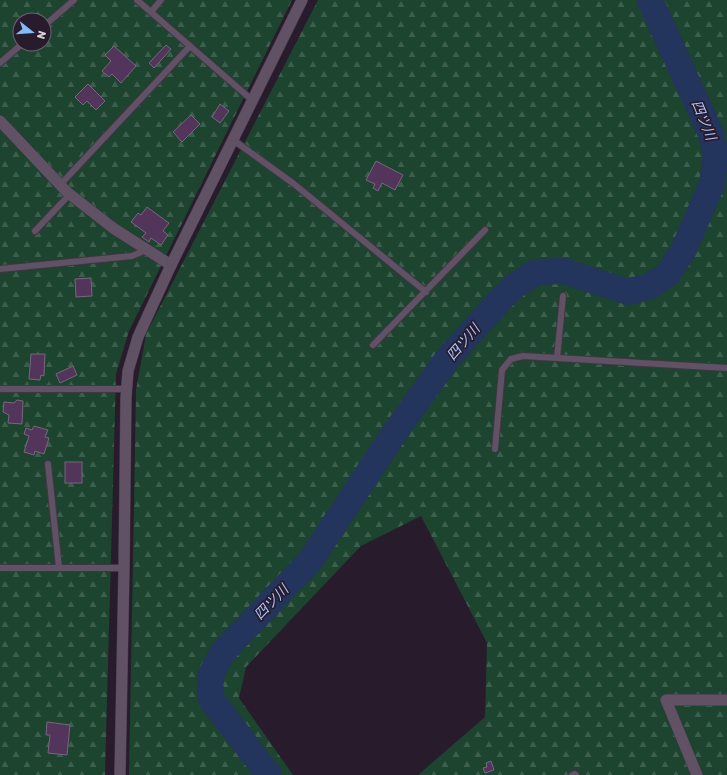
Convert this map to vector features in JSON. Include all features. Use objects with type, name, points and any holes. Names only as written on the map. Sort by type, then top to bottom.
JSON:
[{"type":"street","points":[[120,775],[126,389],[128,371],[138,337],[171,265],[302,0]]},
{"type":"street","points":[[0,120],[70,194],[113,228],[171,265]]},
{"type":"street","points":[[698,775],[666,700],[727,700]]},
{"type":"lane","points":[[52,19],[74,0]]},
{"type":"lane","points":[[137,0],[252,100]]},
{"type":"lane","points":[[151,12],[162,0]]},
{"type":"lane","points":[[60,185],[190,46]]},
{"type":"lane","points":[[0,63],[13,52]]},
{"type":"lane","points":[[232,139],[294,184],[426,292]]},
{"type":"lane","points":[[35,231],[70,194]]},
{"type":"lane","points":[[373,345],[485,230]]},
{"type":"lane","points":[[0,269],[132,256],[146,250]]},
{"type":"lane","points":[[557,358],[562,296]]},
{"type":"lane","points":[[495,449],[502,370],[511,359],[523,356],[727,368]]},
{"type":"lane","points":[[0,389],[126,389]]},
{"type":"lane","points":[[48,464],[59,568]]},
{"type":"lane","points":[[0,568],[124,568]]},
{"type":"lane","points":[[572,775],[576,775]]},
{"type":"green space","points":[[0,0],[292,0],[129,331],[116,374],[105,775],[0,775]]},
{"type":"green space","points":[[318,0],[727,0],[727,775],[418,775],[485,717],[487,643],[421,516],[361,546],[246,667],[239,698],[293,775],[129,775],[136,390],[146,334]]},
{"type":"building","points":[[166,45],[171,49],[154,68],[149,63]]},
{"type":"building","points":[[114,46],[136,66],[121,83],[112,74],[109,77],[102,71],[111,61],[105,55]]},
{"type":"building","points":[[88,84],[105,101],[96,110],[87,101],[83,105],[75,97]]},
{"type":"building","points":[[220,104],[229,111],[220,123],[212,117]]},
{"type":"building","points":[[191,115],[200,124],[182,142],[173,132]]},
{"type":"building","points":[[376,161],[403,175],[395,190],[382,183],[378,191],[373,188],[375,184],[366,180]]},
{"type":"building","points":[[147,207],[169,223],[163,231],[168,235],[161,245],[151,238],[149,242],[142,237],[146,233],[131,222],[138,213],[141,215]]},
{"type":"building","points":[[91,278],[92,296],[76,297],[75,279]]},
{"type":"building","points":[[31,354],[45,354],[44,376],[41,375],[40,380],[29,379]]},
{"type":"building","points":[[73,366],[77,375],[60,383],[56,374]]},
{"type":"building","points":[[17,400],[23,401],[22,424],[8,423],[9,415],[3,412],[4,402],[14,403]]},
{"type":"building","points":[[34,426],[48,430],[45,437],[49,438],[44,454],[35,451],[34,455],[24,452],[29,436],[24,434],[26,428],[32,430]]},
{"type":"building","points":[[65,462],[82,462],[82,483],[65,483]]},
{"type":"building","points":[[47,722],[70,725],[67,755],[48,753],[50,735],[46,735]]},
{"type":"building","points":[[491,761],[494,770],[485,773],[483,768],[487,767],[486,763]]},
{"type":"waterway","name":"四ツ川","points":[[269,775],[211,699],[210,676],[223,652],[310,561],[395,432],[448,358],[501,299],[516,285],[536,272],[564,271],[628,292],[650,286],[668,274],[683,251],[712,184],[716,154],[711,134],[650,0]]}]
